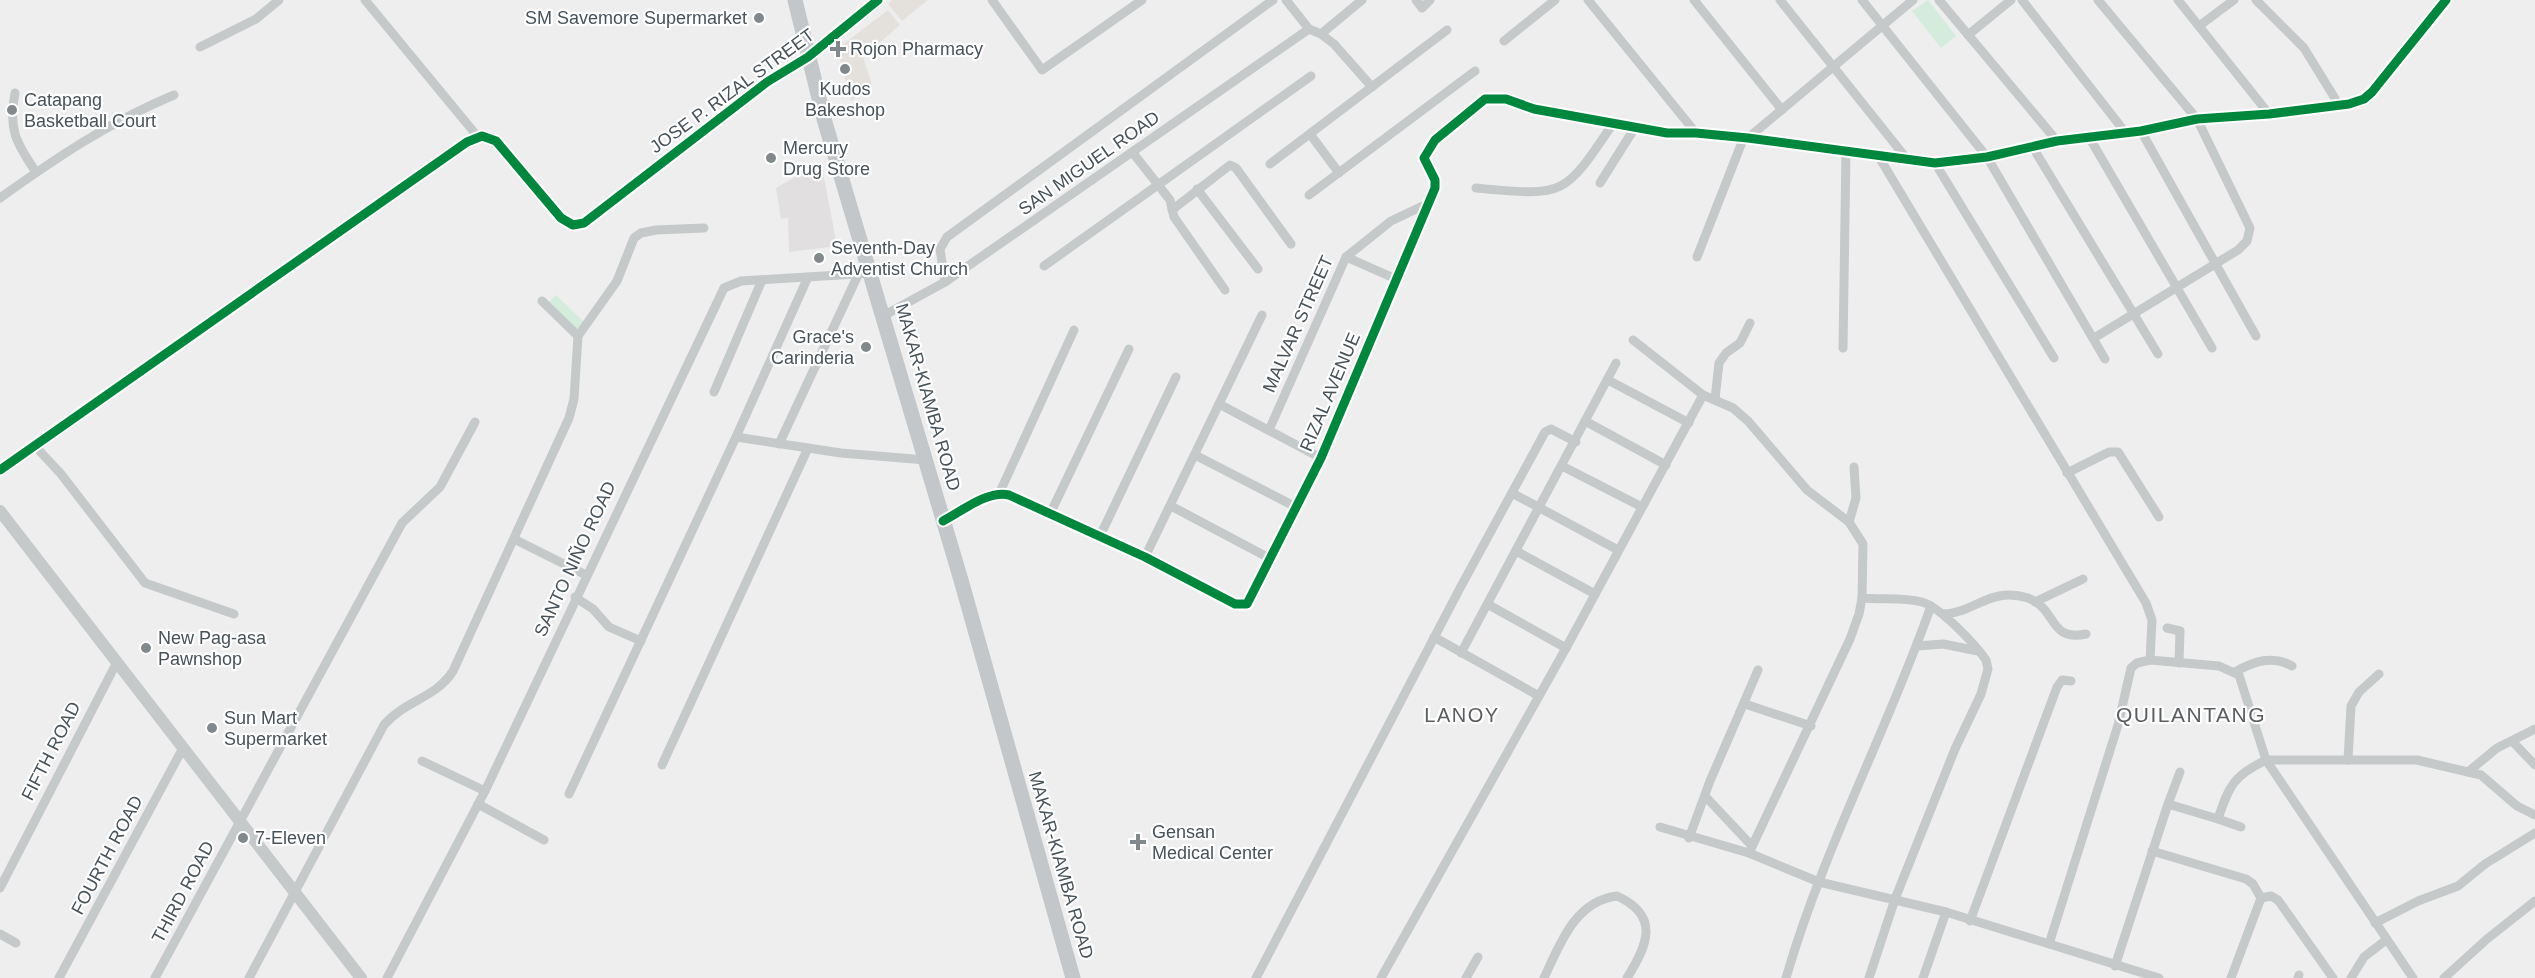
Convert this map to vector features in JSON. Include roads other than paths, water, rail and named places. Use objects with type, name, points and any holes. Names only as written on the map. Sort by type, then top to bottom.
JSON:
[{"type":"main road","name":"MAKAR-KIAMBA ROAD","points":[[795,0],[865,274],[883,316],[926,460],[1073,978]]},
{"type":"street","points":[[200,47],[247,24],[279,0]]},
{"type":"street","points":[[0,470],[478,137],[365,0]]},
{"type":"street","name":"JOSE P. RIZAL STREET","points":[[478,137],[486,136],[496,141],[561,218],[573,225],[591,218],[767,82],[808,57],[878,0]]},
{"type":"street","points":[[992,0],[1042,70],[1142,0]]},
{"type":"street","points":[[945,282],[940,249],[947,237],[1273,0]]},
{"type":"street","points":[[1300,0],[1289,4],[1309,29],[1321,34],[1334,44],[1372,87]]},
{"type":"street","points":[[1321,34],[1362,0]]},
{"type":"street","points":[[1416,0],[1422,8],[1430,0]]},
{"type":"street","points":[[1504,41],[1555,0]]},
{"type":"street","points":[[1602,0],[1591,4],[1696,133]]},
{"type":"street","points":[[1694,0],[1782,110]]},
{"type":"street","points":[[1780,0],[1907,159]]},
{"type":"street","points":[[1862,0],[1987,157],[2105,359]]},
{"type":"street","points":[[1697,257],[1746,138],[1912,0]]},
{"type":"street","points":[[1939,0],[2057,141]]},
{"type":"street","points":[[1968,35],[2011,0]]},
{"type":"street","points":[[2022,0],[2125,132]]},
{"type":"street","points":[[2094,338],[2175,286],[2238,250],[2247,241],[2250,228],[2197,119],[2098,0]]},
{"type":"street","points":[[2178,0],[2268,114]]},
{"type":"street","points":[[2199,26],[2234,0]]},
{"type":"street","points":[[2256,0],[2304,48],[2339,105]]},
{"type":"street","points":[[1476,188],[1546,192],[1563,187],[1577,175],[1612,124],[1667,133],[1696,133],[1746,138],[1935,163],[1987,157],[2057,141],[2141,131],[2197,119],[2268,114],[2339,105],[2364,99],[2372,92],[2446,0]]},
{"type":"street","name":"SAN MIGUEL ROAD","points":[[883,316],[945,282],[1309,29]]},
{"type":"street","points":[[1270,164],[1447,30]]},
{"type":"street","points":[[1309,195],[1475,71]]},
{"type":"street","points":[[1044,266],[1311,76]]},
{"type":"street","points":[[15,93],[11,126],[23,153],[36,172]]},
{"type":"street","points":[[0,198],[62,153],[130,113],[174,95]]},
{"type":"street","name":"RIZAL AVENUE","points":[[1145,557],[1235,604],[1247,604],[1321,458],[1429,203],[1435,188],[1435,180],[1424,158],[1445,131],[1485,99],[1506,99],[1534,109],[1612,124]]},
{"type":"street","points":[[1600,183],[1634,129]]},
{"type":"street","points":[[2141,131],[2256,336]]},
{"type":"street","points":[[1310,134],[1339,173]]},
{"type":"street","points":[[2089,137],[2212,348]]},
{"type":"street","points":[[2032,146],[2158,354]]},
{"type":"street","points":[[1843,348],[1846,152]]},
{"type":"street","points":[[1133,153],[1172,202],[1174,217],[1225,290]]},
{"type":"street","points":[[1879,157],[2145,603],[2152,620],[2150,660]]},
{"type":"street","points":[[1935,163],[2054,358]]},
{"type":"street","points":[[1172,210],[1225,168],[1233,166],[1291,244]]},
{"type":"street","points":[[1197,189],[1258,269]]},
{"type":"street","name":"MALVAR STREET","points":[[1269,430],[1346,256],[1404,212],[1429,203]]},
{"type":"street","points":[[249,978],[384,725],[400,709],[426,698],[453,671],[569,418],[574,399],[578,336],[617,281],[637,236],[656,230],[704,228]]},
{"type":"street","points":[[1346,256],[1396,279]]},
{"type":"street","points":[[779,444],[865,274]]},
{"type":"street","name":"SANTO NIÑO ROAD","points":[[387,978],[485,791],[720,294],[730,284],[865,274]]},
{"type":"street","points":[[569,794],[808,277]]},
{"type":"street","points":[[714,392],[762,280]]},
{"type":"street","points":[[542,301],[578,336]]},
{"type":"street","points":[[944,521],[999,494],[1020,498],[1145,557],[1262,315]]},
{"type":"street","points":[[1715,399],[1719,363],[1740,343],[1750,323]]},
{"type":"street","points":[[999,494],[1074,330]]},
{"type":"street","points":[[1633,340],[1703,395],[1733,408],[1748,421],[1807,490],[1849,522],[1863,544],[1860,614],[1811,726],[1750,850]]},
{"type":"street","points":[[1051,512],[1129,349]]},
{"type":"street","points":[[1461,653],[1576,442],[1616,363]]},
{"type":"street","points":[[1100,536],[1176,377]]},
{"type":"street","points":[[1608,380],[1689,423]]},
{"type":"street","points":[[1381,978],[1566,648],[1703,395]]},
{"type":"street","points":[[1219,405],[1321,458]]},
{"type":"street","points":[[1586,421],[1666,465]]},
{"type":"street","name":"THIRD ROAD","points":[[155,978],[402,523],[440,487],[475,422]]},
{"type":"street","points":[[1256,978],[1434,637],[1546,430],[1551,429],[1576,442]]},
{"type":"street","points":[[736,437],[808,448],[926,460]]},
{"type":"street","points":[[35,446],[62,474],[145,583],[234,614]]},
{"type":"street","points":[[662,765],[808,448]]},
{"type":"street","points":[[2067,473],[2109,452],[2118,452],[2159,517]]},
{"type":"street","points":[[1195,455],[1296,507]]},
{"type":"street","points":[[1562,466],[1642,507]]},
{"type":"street","points":[[1849,522],[1857,498],[1854,467]]},
{"type":"street","points":[[1512,493],[1618,550]]},
{"type":"street","points":[[1171,506],[1271,559]]},
{"type":"street","points":[[0,511],[361,978]]},
{"type":"street","points":[[514,539],[586,575]]},
{"type":"street","points":[[1516,551],[1595,594]]},
{"type":"street","points":[[2036,602],[2083,579]]},
{"type":"street","points":[[1944,614],[1954,614],[1991,596],[2016,597],[2036,602],[2064,635],[2070,637],[2086,634]]},
{"type":"street","points":[[576,597],[593,609],[609,627],[641,640]]},
{"type":"street","points":[[1862,598],[1922,602],[1931,606],[1944,614],[1980,652],[1986,660],[1988,669],[1982,694],[1955,749],[1895,899],[1869,978]]},
{"type":"street","points":[[1489,604],[1566,648]]},
{"type":"street","points":[[1786,978],[1819,882],[1917,646],[1931,606]]},
{"type":"street","points":[[2167,628],[2180,631],[2179,663]]},
{"type":"street","points":[[1434,637],[1539,696]]},
{"type":"street","points":[[1917,646],[1943,645],[1980,652]]},
{"type":"street","points":[[2235,672],[2265,659],[2281,660],[2292,666]]},
{"type":"street","points":[[2049,944],[2118,725],[2131,668],[2137,663],[2150,660],[2219,666],[2235,672],[2244,684],[2266,760],[2413,978]]},
{"type":"street","name":"FIFTH ROAD","points":[[0,888],[117,662]]},
{"type":"street","points":[[1689,837],[1758,670]]},
{"type":"street","points":[[2348,760],[2351,706],[2360,692],[2379,674]]},
{"type":"street","points":[[1970,921],[2057,687],[2062,680],[2071,681]]},
{"type":"street","points":[[1745,704],[1811,726]]},
{"type":"street","points":[[2468,772],[2497,748],[2535,729]]},
{"type":"street","points":[[2512,741],[2535,765]]},
{"type":"street","name":"FOURTH ROAD","points":[[59,978],[183,748]]},
{"type":"street","points":[[2218,819],[2228,789],[2238,776],[2266,760],[2417,760],[2481,775],[2517,806],[2535,815]]},
{"type":"street","points":[[422,761],[485,791]]},
{"type":"street","points":[[2115,966],[2180,772]]},
{"type":"street","points":[[1705,796],[1750,850]]},
{"type":"street","points":[[478,804],[544,840]]},
{"type":"street","points":[[2168,804],[2241,827]]},
{"type":"street","points":[[1660,827],[1689,837],[1750,850],[1819,882],[1946,912],[2159,978]]},
{"type":"street","points":[[2375,923],[2418,901],[2458,886],[2485,864],[2535,833]]},
{"type":"street","points":[[2152,851],[2246,879],[2253,884],[2261,898]]},
{"type":"street","points":[[1544,978],[1562,939],[1578,916],[1590,905],[1604,898],[1617,896],[1637,910],[1646,922],[1648,933],[1645,945],[1627,978]]},
{"type":"street","points":[[2261,898],[2271,896],[2278,900],[2332,978]]},
{"type":"street","points":[[2231,978],[2261,898]]},
{"type":"street","points":[[2444,978],[2487,939],[2535,901]]},
{"type":"street","points":[[1923,978],[1946,912]]},
{"type":"street","points":[[0,934],[16,943]]},
{"type":"street","points":[[2351,978],[2364,957],[2386,940]]},
{"type":"street","points":[[1466,978],[1478,957]]},
{"type":"place","name":"SM Savemore Supermarket","points":[[759,18]]},
{"type":"place","name":"Rojon Pharmacy","points":[[838,49]]},
{"type":"place","name":"Kudos Bakeshop","points":[[845,69]]},
{"type":"place","name":"Catapang Basketball Court","points":[[12,110]]},
{"type":"place","name":"Mercury Drug Store","points":[[771,158]]},
{"type":"place","name":"Seventh-Day Adventist Church","points":[[819,258]]},
{"type":"place","name":"Grace's Carinderia","points":[[866,347]]},
{"type":"place","name":"New Pag-asa Pawnshop","points":[[146,648]]},
{"type":"place","name":"Sun Mart Supermarket","points":[[212,728]]},
{"type":"place","name":"7-Eleven","points":[[243,838]]},
{"type":"place","name":"Gensan Medical Center","points":[[1138,842]]},
{"type":"district","name":"LANOY","points":[[1462,715]]},
{"type":"district","name":"QUILANTANG","points":[[2191,715]]}]
